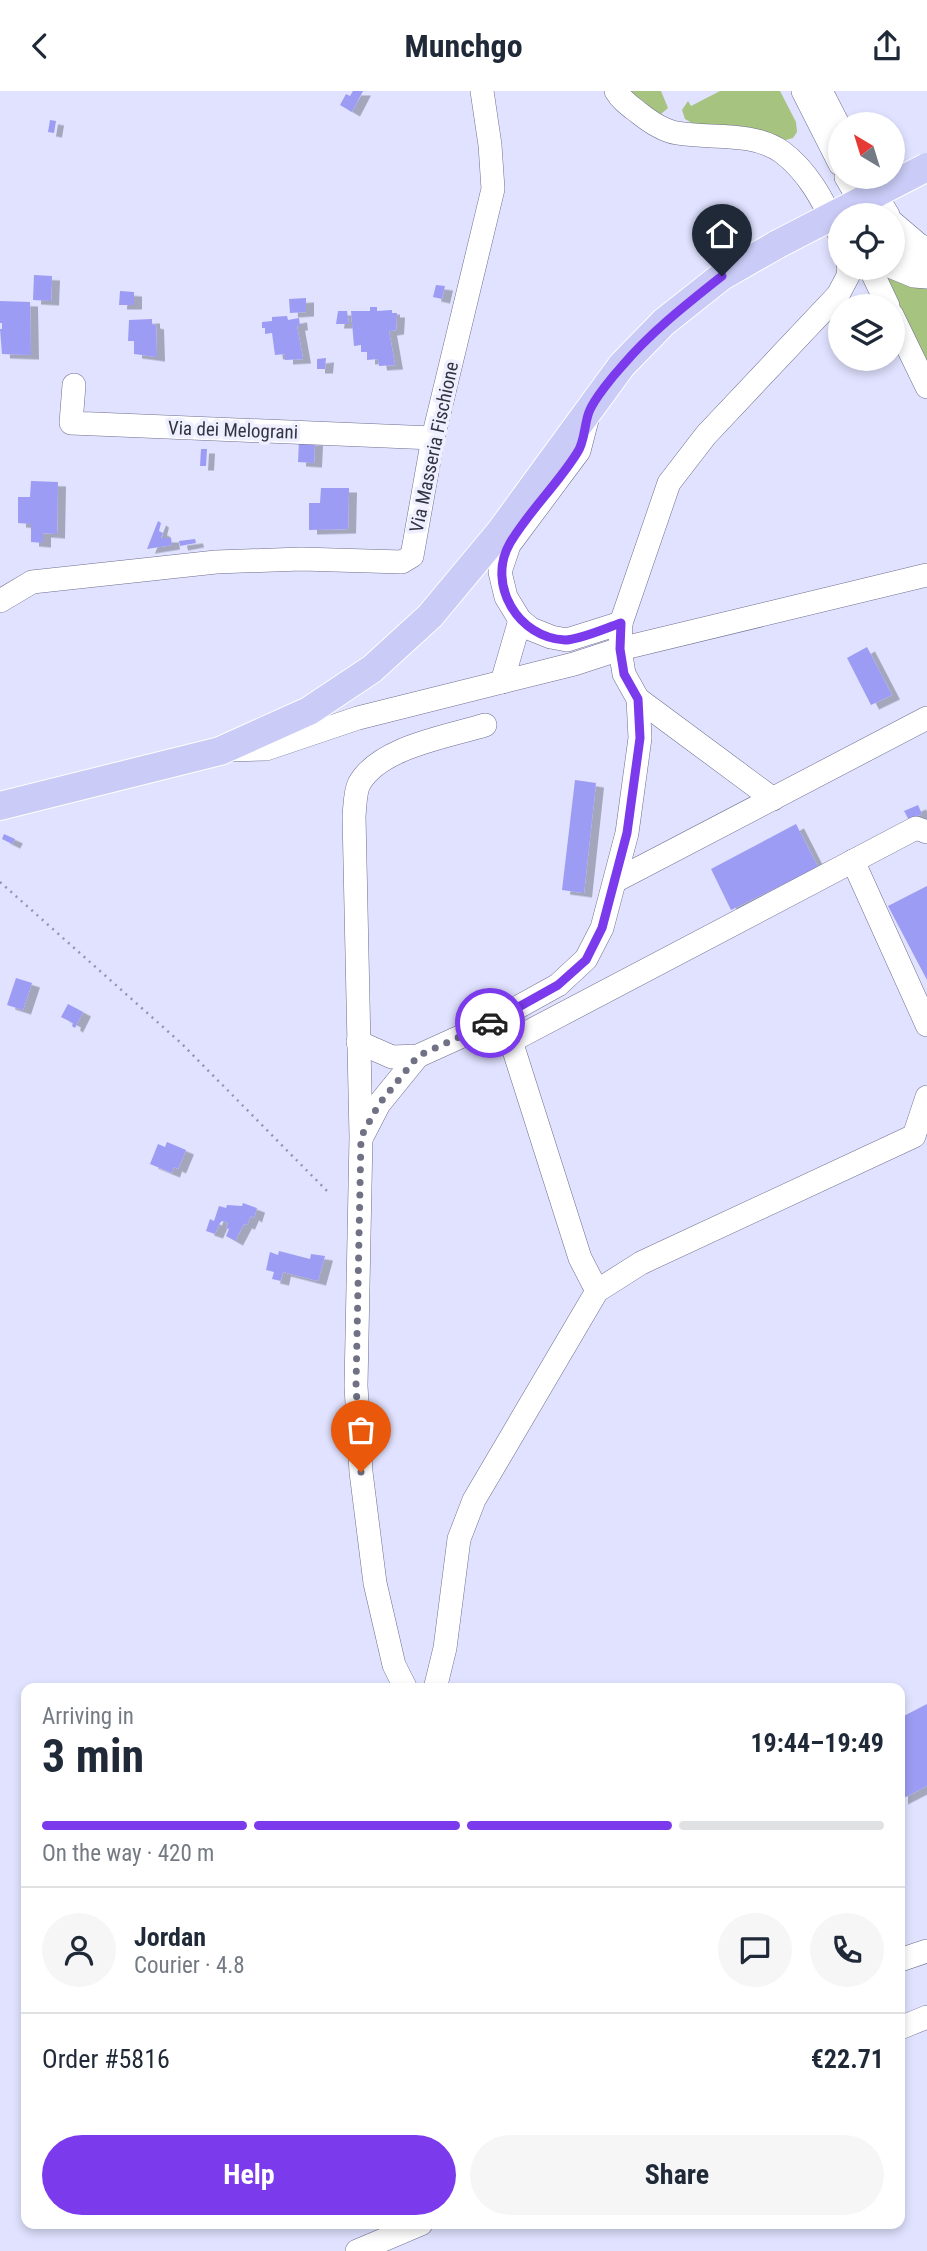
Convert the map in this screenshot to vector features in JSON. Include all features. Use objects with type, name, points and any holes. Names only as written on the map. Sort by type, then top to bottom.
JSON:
[{"type":"main road","points":[[0,806],[220,751],[309,711],[372,669],[429,616],[500,532],[622,365],[664,322],[722,276],[927,167]]},
{"type":"street","name":"Via Masseria Fischione","points":[[0,601],[32,582],[216,562],[301,559],[402,562],[412,556],[433,438],[493,189],[482,91]]},
{"type":"street","points":[[616,91],[621,99],[649,121],[674,133],[754,140],[779,150],[798,166],[816,188],[828,212]]},
{"type":"street","points":[[803,91],[828,131]]},
{"type":"street","points":[[821,91],[828,114]]},
{"type":"street","points":[[798,166],[828,152]]},
{"type":"street","points":[[905,233],[927,248]]},
{"type":"street","points":[[905,252],[927,260]]},
{"type":"street","points":[[905,272],[927,277]]},
{"type":"street","points":[[773,799],[638,699],[624,674],[620,649],[621,623],[669,483],[706,435],[838,295],[846,280]]},
{"type":"street","points":[[905,342],[927,387]]},
{"type":"street","name":"Via dei Melograni","points":[[74,385],[71,423],[433,438]]},
{"type":"street","points":[[590,410],[579,451],[509,545],[500,572],[506,597],[520,620],[531,629],[567,640],[621,623]]},
{"type":"street","points":[[220,751],[266,748],[358,718],[620,649],[927,575]]},
{"type":"street","points":[[502,682],[520,620]]},
{"type":"street","points":[[358,1042],[392,1057],[418,1056],[482,1027],[558,985],[586,960],[602,928],[627,833],[640,738],[638,699]]},
{"type":"street","points":[[615,881],[927,718]]},
{"type":"street","points":[[403,1683],[394,1665],[375,1583],[361,1472],[356,1386],[361,1137],[354,816],[358,785],[378,762],[412,747],[485,726]]},
{"type":"street","points":[[597,1291],[580,1258],[511,1041],[916,828],[927,832]]},
{"type":"street","points":[[853,861],[927,1025]]},
{"type":"street","points":[[361,1137],[379,1104],[418,1056]]},
{"type":"street","points":[[436,1683],[445,1648],[459,1539],[474,1500],[597,1291],[641,1263],[914,1136],[927,1097]]},
{"type":"street","points":[[905,1958],[927,1951]]},
{"type":"street","points":[[905,2026],[927,2017]]},
{"type":"street","points":[[357,2251],[409,2229]]},
{"type":"path","points":[[0,882],[181,1043],[330,1193]]},
{"type":"green space","points":[[630,91],[661,91],[668,108],[661,114]]},
{"type":"green space","points":[[720,91],[780,91],[796,122],[797,132],[793,138],[782,141],[753,129],[694,124],[685,119],[682,110],[688,101],[691,106]]},
{"type":"green space","points":[[905,277],[927,284],[927,375],[905,326],[905,294],[891,294],[884,280],[905,280]]},
{"type":"building","points":[[353,91],[363,91],[352,112],[340,105],[346,94],[350,96]]},
{"type":"building","points":[[50,120],[56,121],[54,133],[48,132]]},
{"type":"building","points":[[34,275],[52,276],[51,301],[33,300]]},
{"type":"building","points":[[436,285],[445,286],[442,299],[433,297]]},
{"type":"building","points":[[120,291],[134,292],[134,305],[119,305]]},
{"type":"building","points":[[306,298],[306,312],[290,313],[289,299]]},
{"type":"building","points":[[0,301],[30,302],[31,355],[2,354]]},
{"type":"building","points":[[370,307],[377,307],[377,311],[392,310],[392,313],[397,313],[396,330],[389,331],[395,365],[379,366],[378,359],[367,360],[367,352],[361,352],[361,345],[354,346],[351,311],[370,311]]},
{"type":"building","points":[[338,311],[347,311],[349,324],[336,324]]},
{"type":"building","points":[[287,316],[288,320],[299,318],[300,326],[297,326],[303,359],[285,360],[285,354],[275,355],[272,333],[265,334],[265,328],[262,328],[262,322],[272,321],[272,317]]},
{"type":"building","points":[[152,319],[152,324],[156,325],[157,357],[134,354],[134,341],[128,341],[129,320]]},
{"type":"building","points":[[326,358],[325,369],[317,369],[317,359]]},
{"type":"building","points":[[299,441],[315,441],[314,463],[298,462]]},
{"type":"building","points":[[201,449],[207,449],[206,466],[200,466]]},
{"type":"building","points":[[31,481],[58,482],[57,534],[43,533],[43,543],[31,542],[31,524],[18,523],[18,497],[30,497]]},
{"type":"building","points":[[321,488],[349,488],[348,529],[309,530],[309,503],[320,503]]},
{"type":"building","points":[[158,521],[161,523],[159,531],[163,533],[161,538],[171,538],[172,545],[147,549]]},
{"type":"building","points":[[195,539],[196,543],[180,546],[179,541]]},
{"type":"building","points":[[867,647],[892,695],[871,705],[847,658]]},
{"type":"building","points":[[575,780],[596,783],[584,893],[562,890]]},
{"type":"building","points":[[918,805],[922,814],[909,820],[904,811]]},
{"type":"building","points":[[796,824],[818,867],[731,910],[711,869]]},
{"type":"building","points":[[4,834],[15,839],[12,844],[2,839]]},
{"type":"building","points":[[927,886],[927,980],[888,906]]},
{"type":"building","points":[[16,978],[32,983],[23,1010],[7,1005]]},
{"type":"building","points":[[68,1004],[83,1012],[75,1028],[73,1023],[61,1017]]},
{"type":"building","points":[[167,1142],[186,1150],[178,1169],[174,1167],[172,1173],[150,1164],[158,1144],[165,1147]]},
{"type":"building","points":[[243,1203],[257,1208],[254,1218],[251,1216],[247,1225],[244,1224],[235,1241],[226,1236],[228,1223],[222,1221],[215,1234],[206,1231],[210,1219],[214,1221],[219,1206],[242,1206]]},
{"type":"building","points":[[279,1251],[310,1259],[311,1254],[325,1256],[318,1281],[283,1272],[281,1281],[272,1279],[274,1272],[266,1270],[270,1252],[278,1255]]},
{"type":"building","points":[[927,1704],[927,1786],[905,1797],[905,1715]]},
{"type":"way so far","points":[[361,1472],[356,1386],[361,1137],[379,1104],[418,1056],[490,1023]]},
{"type":"route","points":[[490,1023],[558,985],[586,960],[602,928],[627,833],[640,738],[638,699],[624,674],[620,649],[621,623],[567,640],[531,629],[520,620],[506,597],[500,572],[509,545],[579,451],[590,410],[622,365],[664,322],[722,276]]}]
